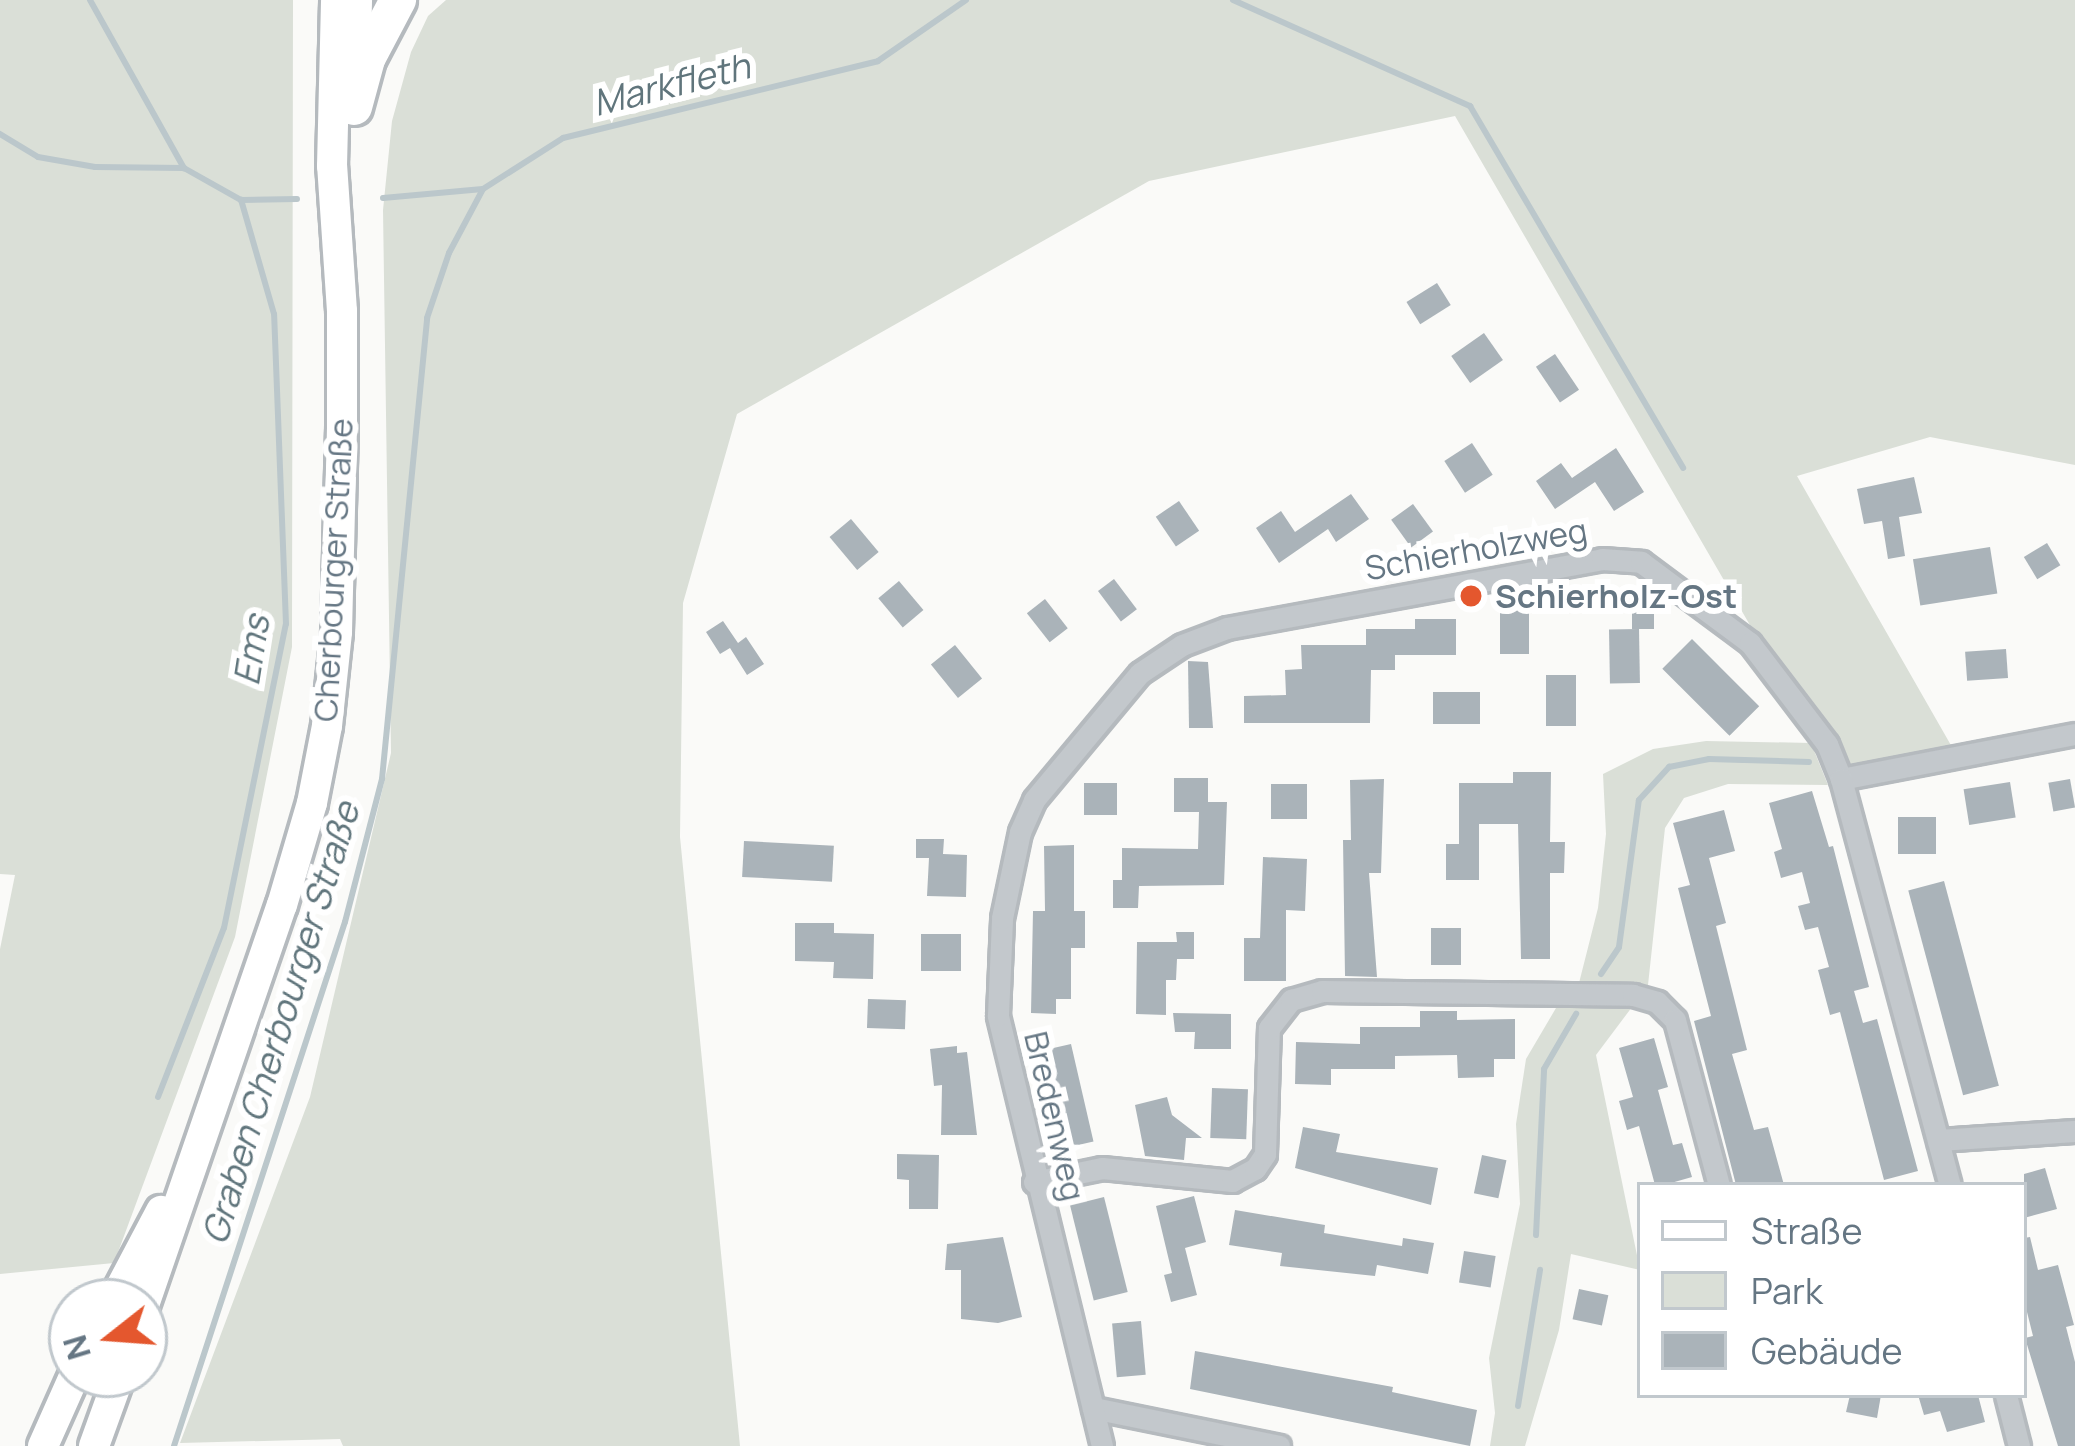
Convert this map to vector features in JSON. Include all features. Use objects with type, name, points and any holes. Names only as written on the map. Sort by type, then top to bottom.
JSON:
[{"type":"highway","points":[[354,107],[367,59],[398,0]]},
{"type":"main road","name":"Cherbourger Straße","points":[[319,0],[320,164],[342,311]]},
{"type":"main road","name":"Cherbourger Straße","points":[[336,0],[332,166],[342,311]]},
{"type":"main road","name":"Cherbourger Straße","points":[[153,1278],[282,905],[313,803],[328,726],[337,632],[342,311],[357,0]]},
{"type":"main road","points":[[125,1278],[202,1131]]},
{"type":"main road","points":[[43,1446],[64,1398]]},
{"type":"main road","points":[[94,1446],[111,1398]]},
{"type":"street","name":"Schierholzweg","points":[[1034,800],[1110,704],[1140,674],[1182,645],[1227,628],[1602,559],[1641,562],[1750,643],[1827,744],[1949,1182]]},
{"type":"street","points":[[1840,779],[2075,734]]},
{"type":"street","name":"Bredenweg","points":[[1034,800],[1020,832],[1002,918],[998,1015],[1034,1182],[1102,1446]]},
{"type":"street","points":[[1034,1182],[1102,1168],[1232,1181],[1255,1169],[1265,1154],[1269,1028],[1291,1000],[1322,991],[1633,995],[1657,1001],[1675,1019],[1717,1182]]},
{"type":"street","points":[[1938,1140],[2075,1131]]},
{"type":"street","points":[[2007,1398],[2019,1446]]},
{"type":"street","points":[[1093,1408],[1279,1446]]},
{"type":"green space","points":[[0,0],[293,0],[292,647],[235,937],[114,1263],[0,1274],[0,949],[15,875],[0,874]]},
{"type":"green space","points":[[446,0],[2075,0],[2075,465],[1930,437],[1797,476],[1952,747],[1843,770],[1758,639],[1455,116],[1149,181],[737,414],[683,603],[680,837],[740,1446],[343,1446],[340,1439],[180,1443],[310,1097],[391,753],[383,210],[392,121],[411,52],[428,16]]},
{"type":"green space","points":[[1706,741],[1811,743],[1828,785],[1728,784],[1684,798],[1665,828],[1648,985],[1579,983],[1598,908],[1606,834],[1603,774],[1653,749]]},
{"type":"green space","points":[[1632,1007],[1596,1055],[1637,1269],[1571,1254],[1559,1330],[1525,1446],[1490,1446],[1495,1413],[1489,1358],[1520,1204],[1516,1124],[1526,1059],[1556,1008]]},
{"type":"building","points":[[1437,283],[1451,305],[1420,324],[1406,302]]},
{"type":"building","points":[[1484,333],[1503,360],[1470,383],[1451,356]]},
{"type":"building","points":[[1555,354],[1579,390],[1560,403],[1536,367]]},
{"type":"building","points":[[1472,443],[1493,475],[1465,493],[1444,461]]},
{"type":"building","points":[[1616,448],[1644,492],[1614,511],[1595,482],[1555,509],[1536,481],[1561,463],[1572,478]]},
{"type":"building","points":[[1914,477],[1922,513],[1899,517],[1905,556],[1888,559],[1882,521],[1864,524],[1857,489]]},
{"type":"building","points":[[1351,494],[1369,519],[1336,542],[1328,529],[1279,563],[1256,528],[1281,511],[1295,532]]},
{"type":"building","points":[[1179,501],[1199,531],[1176,547],[1156,517]]},
{"type":"building","points":[[1413,504],[1433,532],[1411,547],[1391,520]]},
{"type":"building","points":[[851,519],[879,552],[857,570],[830,537]]},
{"type":"building","points":[[2047,543],[2060,565],[2037,579],[2024,557]]},
{"type":"building","points":[[1990,547],[1997,593],[1920,606],[1913,559]]},
{"type":"building","points":[[1114,579],[1137,609],[1121,621],[1098,591]]},
{"type":"building","points":[[899,581],[923,610],[903,627],[878,598]]},
{"type":"building","points":[[1045,599],[1068,628],[1050,642],[1027,613]]},
{"type":"building","points":[[1632,606],[1654,606],[1654,629],[1632,629]]},
{"type":"building","points":[[1500,607],[1529,607],[1529,654],[1500,654]]},
{"type":"building","points":[[1415,619],[1456,619],[1456,655],[1395,655],[1395,670],[1371,670],[1370,723],[1244,723],[1244,696],[1286,695],[1285,670],[1302,669],[1301,645],[1366,645],[1366,629],[1415,629]]},
{"type":"building","points":[[723,621],[738,643],[746,637],[764,664],[747,675],[730,648],[720,654],[706,632]]},
{"type":"building","points":[[1639,629],[1640,683],[1610,684],[1609,630]]},
{"type":"building","points":[[1692,639],[1759,706],[1729,736],[1662,669]]},
{"type":"building","points":[[955,645],[982,678],[958,698],[931,665]]},
{"type":"building","points":[[2006,649],[2008,678],[1967,681],[1965,652]]},
{"type":"building","points":[[1188,661],[1208,662],[1213,728],[1189,728]]},
{"type":"building","points":[[1546,675],[1576,675],[1576,726],[1546,726]]},
{"type":"building","points":[[1433,692],[1480,692],[1480,724],[1433,724]]},
{"type":"building","points":[[1513,772],[1551,772],[1550,842],[1565,842],[1564,873],[1550,873],[1550,959],[1521,959],[1518,824],[1479,824],[1479,880],[1446,880],[1446,844],[1459,844],[1459,783],[1513,783]]},
{"type":"building","points":[[1174,778],[1208,778],[1208,802],[1227,802],[1224,885],[1139,886],[1138,908],[1113,908],[1113,880],[1122,880],[1122,848],[1198,849],[1199,812],[1174,812]]},
{"type":"building","points":[[1384,779],[1381,873],[1369,873],[1377,977],[1345,976],[1343,840],[1351,840],[1350,780]]},
{"type":"building","points":[[2070,779],[2075,808],[2053,811],[2048,783]]},
{"type":"building","points":[[2010,782],[2016,818],[1969,825],[1964,789]]},
{"type":"building","points":[[1084,783],[1117,783],[1117,815],[1084,815]]},
{"type":"building","points":[[1271,784],[1307,784],[1307,819],[1271,819]]},
{"type":"building","points":[[1812,791],[1829,847],[1833,846],[1869,987],[1854,991],[1863,1023],[1877,1019],[1918,1171],[1884,1180],[1840,1012],[1830,1015],[1818,970],[1829,967],[1818,927],[1805,930],[1798,906],[1810,903],[1802,872],[1781,878],[1774,852],[1782,849],[1769,803]]},
{"type":"building","points":[[1724,810],[1735,851],[1709,858],[1726,923],[1716,926],[1747,1050],[1732,1054],[1754,1130],[1768,1127],[1783,1182],[1735,1182],[1694,1021],[1711,1016],[1678,888],[1690,885],[1673,823]]},
{"type":"building","points":[[1898,817],[1936,817],[1936,854],[1898,854]]},
{"type":"building","points":[[916,839],[944,839],[943,854],[967,855],[966,897],[927,896],[929,858],[916,858]]},
{"type":"building","points":[[744,841],[834,846],[832,882],[742,877]]},
{"type":"building","points":[[1074,845],[1074,911],[1085,911],[1085,948],[1071,948],[1071,999],[1056,999],[1056,1014],[1031,1013],[1033,911],[1045,911],[1044,846]]},
{"type":"building","points":[[1263,857],[1307,859],[1305,911],[1286,910],[1286,981],[1244,981],[1244,938],[1260,938]]},
{"type":"building","points":[[1944,881],[1999,1086],[1963,1095],[1908,891]]},
{"type":"building","points":[[795,923],[834,923],[834,933],[874,934],[873,979],[833,978],[834,962],[795,961]]},
{"type":"building","points":[[1431,928],[1461,928],[1461,965],[1431,965]]},
{"type":"building","points":[[1176,932],[1194,932],[1194,959],[1177,959],[1176,980],[1166,980],[1166,1015],[1136,1014],[1137,942],[1177,942]]},
{"type":"building","points":[[921,934],[961,934],[961,971],[921,971]]},
{"type":"building","points":[[868,999],[906,1000],[905,1029],[867,1028]]},
{"type":"building","points":[[1420,1011],[1457,1011],[1457,1020],[1515,1019],[1515,1059],[1494,1059],[1494,1077],[1458,1078],[1457,1055],[1395,1056],[1395,1069],[1331,1069],[1331,1085],[1295,1084],[1296,1042],[1360,1044],[1360,1027],[1420,1027]]},
{"type":"building","points":[[1173,1013],[1231,1014],[1231,1049],[1194,1049],[1195,1032],[1175,1032]]},
{"type":"building","points":[[1654,1038],[1668,1087],[1658,1090],[1673,1145],[1682,1143],[1692,1177],[1654,1182],[1639,1126],[1627,1130],[1619,1101],[1633,1097],[1619,1048]]},
{"type":"building","points":[[1071,1044],[1093,1141],[1059,1149],[1037,1052]]},
{"type":"building","points":[[957,1046],[957,1053],[967,1052],[977,1135],[941,1135],[942,1085],[934,1086],[930,1049]]},
{"type":"building","points":[[1212,1088],[1248,1089],[1246,1139],[1210,1138]]},
{"type":"building","points":[[1167,1097],[1172,1115],[1202,1138],[1186,1138],[1184,1160],[1145,1156],[1135,1105]]},
{"type":"building","points":[[1303,1127],[1340,1134],[1336,1152],[1438,1168],[1431,1205],[1295,1168]]},
{"type":"building","points":[[897,1154],[939,1155],[938,1209],[909,1209],[909,1180],[897,1179]]},
{"type":"building","points":[[1482,1155],[1506,1160],[1498,1198],[1474,1193]]},
{"type":"building","points":[[2045,1168],[2057,1209],[2027,1217],[2024,1174]]},
{"type":"building","points":[[1194,1196],[1206,1242],[1185,1248],[1197,1295],[1171,1302],[1164,1275],[1172,1273],[1156,1206]]},
{"type":"building","points":[[1104,1197],[1128,1292],[1094,1301],[1070,1205]]},
{"type":"building","points":[[1235,1210],[1325,1225],[1324,1233],[1402,1246],[1403,1238],[1434,1243],[1428,1274],[1377,1265],[1375,1276],[1280,1266],[1282,1253],[1229,1245]]},
{"type":"building","points":[[1003,1237],[1022,1317],[998,1323],[961,1319],[961,1270],[945,1270],[947,1244]]},
{"type":"building","points":[[2027,1238],[2038,1270],[2058,1265],[2074,1325],[2066,1327],[2075,1362],[2075,1446],[2058,1446],[2027,1345],[2027,1338],[2033,1336],[2027,1312]]},
{"type":"building","points":[[1464,1251],[1496,1256],[1491,1288],[1459,1283]]},
{"type":"building","points":[[1579,1289],[1608,1295],[1602,1326],[1573,1319]]},
{"type":"building","points":[[1141,1321],[1146,1375],[1117,1377],[1112,1324]]},
{"type":"building","points":[[1195,1351],[1393,1387],[1392,1392],[1477,1410],[1470,1446],[1190,1389]]},
{"type":"building","points":[[1849,1398],[1880,1398],[1877,1418],[1846,1412]]},
{"type":"building","points":[[1919,1398],[1979,1398],[1985,1422],[1947,1432],[1940,1411],[1924,1415]]},
{"type":"waterway","name":"Markfleth","points":[[90,0],[184,168],[241,200],[297,199]]},
{"type":"waterway","name":"Markfleth","points":[[383,198],[483,189],[563,138],[878,61],[966,0]]},
{"type":"waterway","points":[[1233,0],[1470,106],[1683,468]]},
{"type":"waterway","points":[[0,134],[38,157],[95,167],[184,168]]},
{"type":"waterway","name":"Graben Cherbourger Straße","points":[[174,1446],[345,922],[382,779],[427,318],[449,253],[483,189]]},
{"type":"waterway","name":"Ems","points":[[158,1097],[224,928],[286,624],[274,314],[241,200]]},
{"type":"waterway","points":[[1601,974],[1619,947],[1639,800],[1669,767],[1709,759],[1809,762]]},
{"type":"waterway","points":[[1536,1235],[1544,1069],[1576,1014]]},
{"type":"waterway","points":[[1518,1406],[1540,1270]]},
{"type":"place","name":"Schierholz-Ost","points":[[1471,596]]}]
